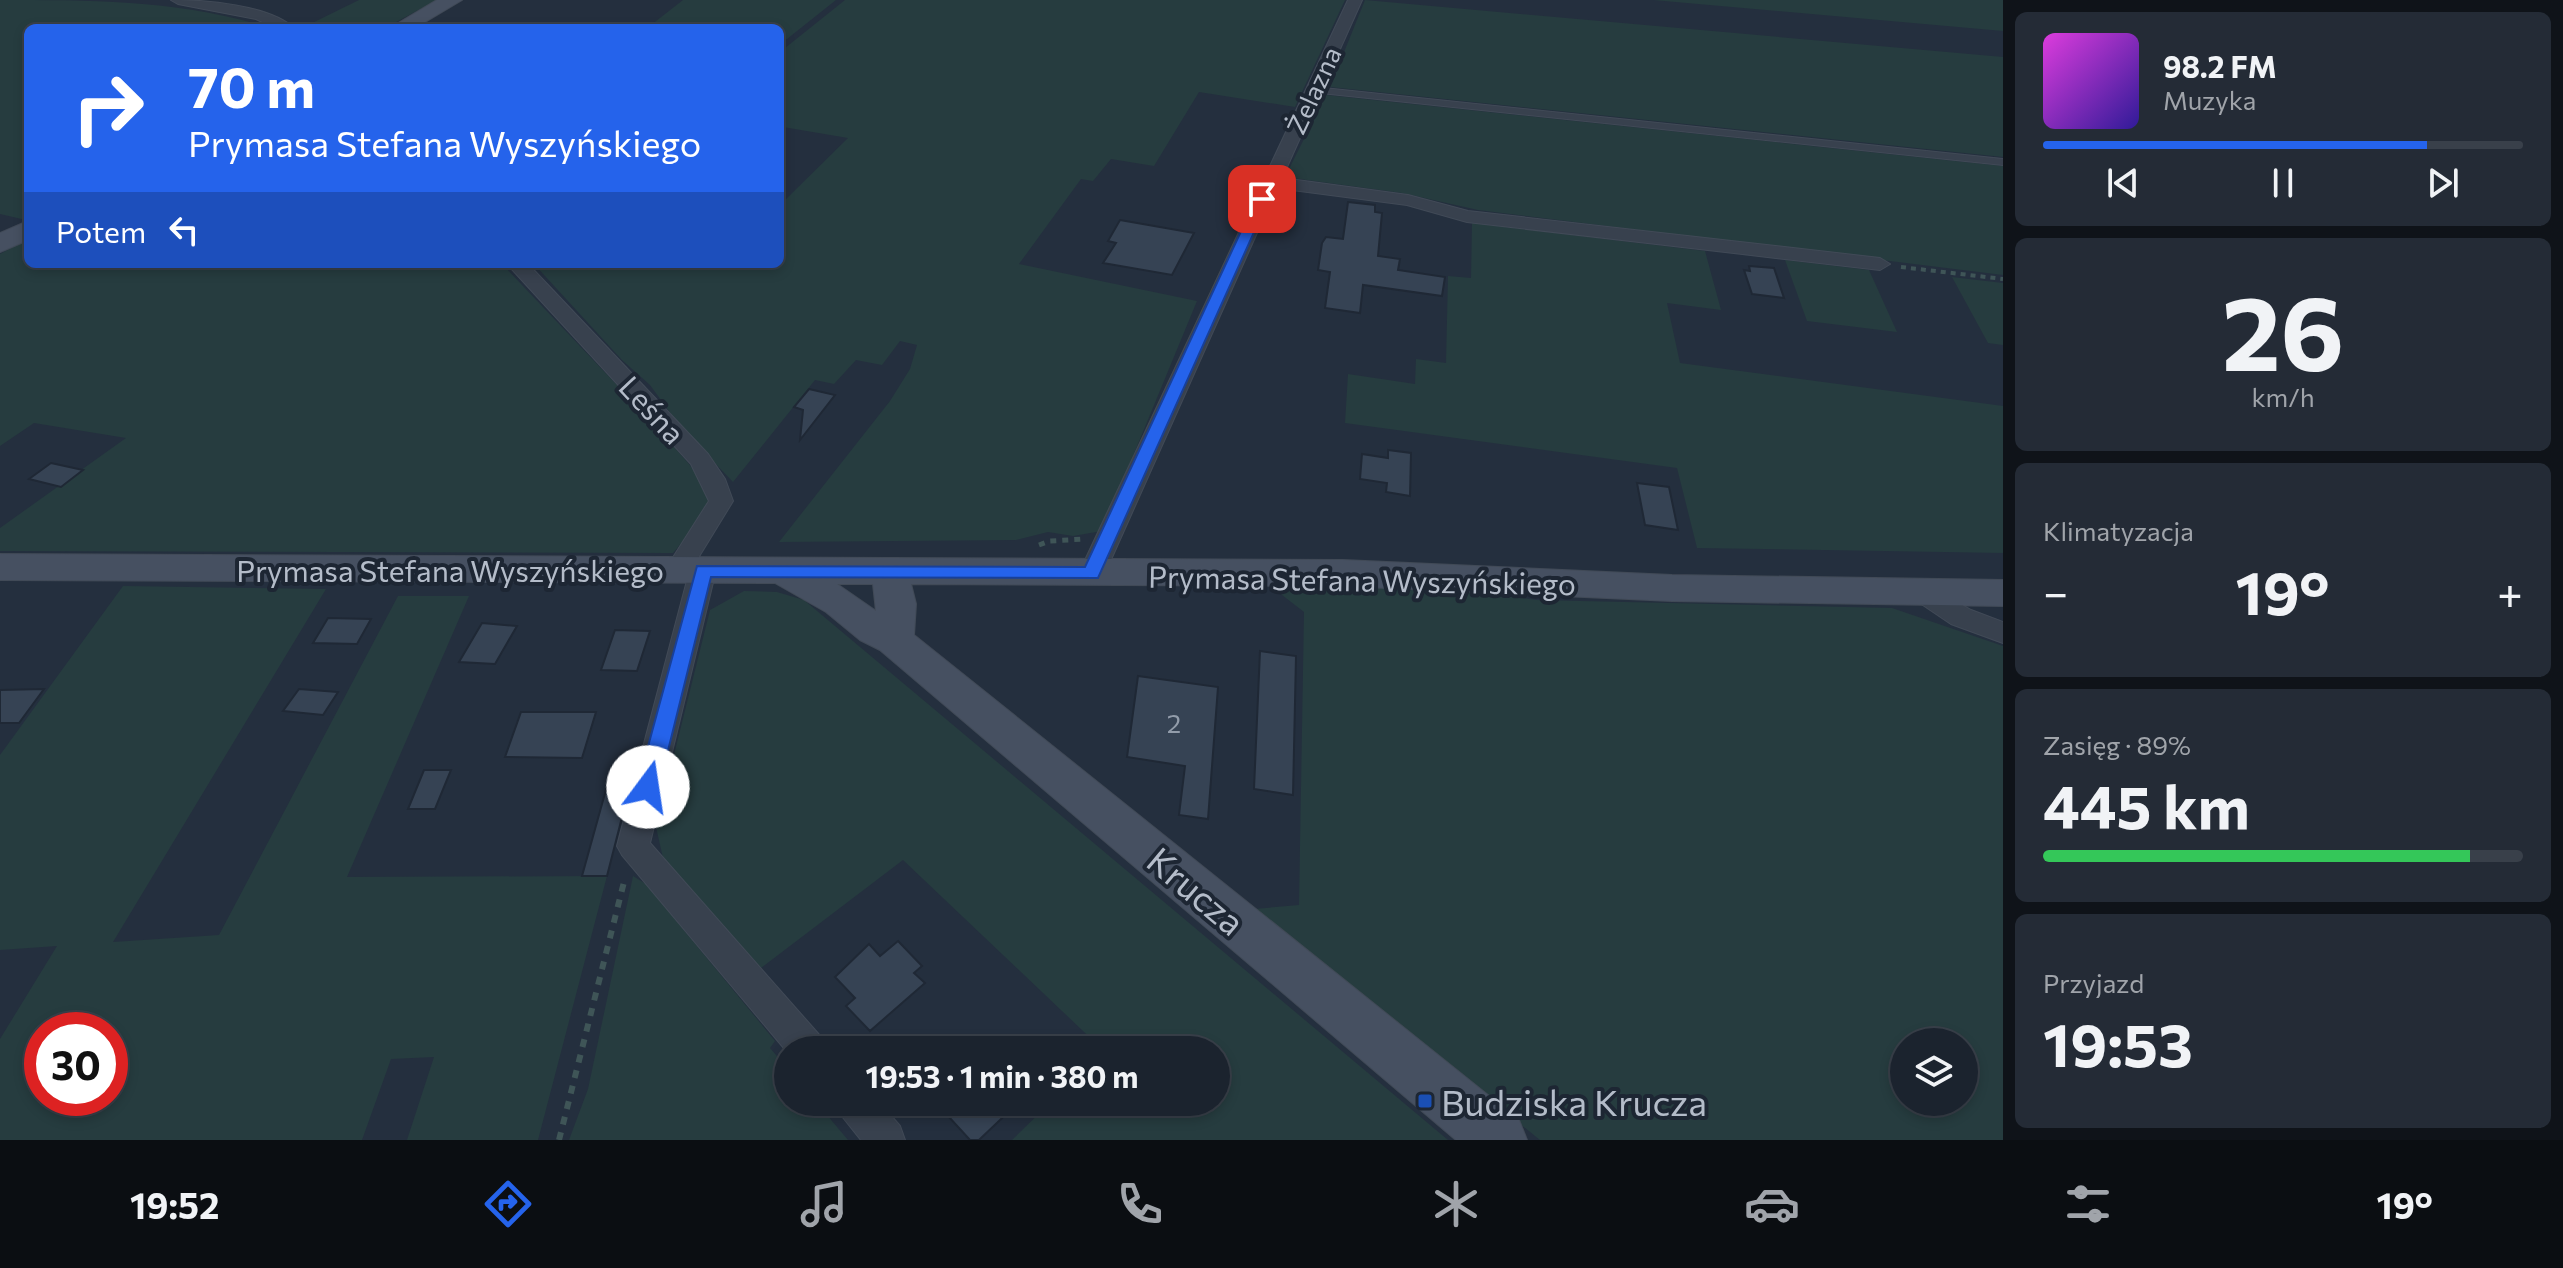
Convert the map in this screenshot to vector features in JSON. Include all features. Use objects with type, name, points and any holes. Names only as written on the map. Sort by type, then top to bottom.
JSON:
[{"type":"street","points":[[178,0],[260,16],[278,24]]},
{"type":"street","points":[[407,24],[452,0]]},
{"type":"street","name":"Żelazna","points":[[1092,573],[1355,0]]},
{"type":"street","points":[[1270,182],[1400,198],[1467,216],[1880,264]]},
{"type":"street","points":[[0,244],[24,231]]},
{"type":"street","name":"Leśna","points":[[521,268],[700,459],[713,479],[721,501],[690,570]]},
{"type":"street","name":"Prymasa Stefana Wyszyńskiego","points":[[0,567],[1343,573],[1672,588],[2003,593]]},
{"type":"street","points":[[690,570],[633,846],[797,1036]]},
{"type":"street","points":[[879,630],[897,597],[895,586],[885,571]]},
{"type":"street","name":"Krucza","points":[[784,572],[840,602],[879,630],[1499,1140]]},
{"type":"street","points":[[1923,592],[1961,617],[2003,633]]},
{"type":"street","points":[[866,1116],[886,1140]]},
{"type":"lane","points":[[1314,90],[2003,162]]},
{"type":"path","points":[[1880,264],[2003,279]]},
{"type":"path","points":[[559,1140],[633,846]]},
{"type":"green space","points":[[0,0],[103,1],[170,7],[255,24],[24,24],[24,220],[0,214]]},
{"type":"green space","points":[[359,0],[437,0],[392,24],[310,24]]},
{"type":"green space","points":[[683,0],[836,0],[784,40],[784,24],[652,24]]},
{"type":"green space","points":[[845,0],[1345,0],[1295,107],[1199,92],[1154,166],[1111,159],[1093,181],[1081,179],[1019,264],[1197,301],[1102,531],[1073,536],[1048,532],[1016,540],[779,542],[890,401],[910,369],[917,345],[900,341],[882,365],[856,360],[834,384],[815,380],[733,482],[682,429],[650,385],[622,360],[538,268],[784,268],[784,201],[848,138],[784,127],[784,49]]},
{"type":"green space","points":[[1365,0],[2003,57],[2003,157],[1330,87]]},
{"type":"green space","points":[[1653,0],[2003,0],[2003,31]]},
{"type":"green space","points":[[1326,95],[2003,166],[2003,275],[1478,210],[1402,193],[1285,177]]},
{"type":"green space","points":[[1472,223],[1705,251],[1721,310],[1667,303],[1680,363],[2003,406],[2003,553],[1697,548],[1677,468],[1345,423],[1348,374],[1415,384],[1416,359],[1446,363],[1448,276],[1471,278]]},
{"type":"green space","points":[[24,241],[24,268],[506,268],[653,423],[703,480],[715,503],[673,553],[0,551],[0,528],[126,438],[34,423],[0,446],[0,254]]},
{"type":"green space","points":[[1785,260],[1869,270],[1897,332],[1807,321]]},
{"type":"green space","points":[[1952,277],[2003,283],[2003,345],[1988,343]]},
{"type":"green space","points":[[1302,585],[1465,590],[1537,600],[1892,608],[2003,646],[2003,1140],[1540,1140],[1254,909],[1299,905],[1304,612],[1273,588]]},
{"type":"green space","points":[[123,586],[326,589],[113,942],[219,935],[398,596],[469,596],[347,877],[607,876],[538,1140],[407,1140],[434,1057],[391,1059],[362,1140],[0,1140],[0,1039],[57,946],[0,950],[0,755]]},
{"type":"green space","points":[[744,591],[777,592],[804,600],[1448,1140],[1012,1140],[1037,1116],[1230,1116],[1230,1036],[1088,1036],[903,860],[761,968],[663,858],[656,827],[710,610]]},
{"type":"green space","points":[[633,876],[646,884],[774,1040],[770,1048],[774,1053],[774,1116],[828,1116],[848,1140],[569,1140],[588,1089]]},
{"type":"building","points":[[1348,202],[1375,205],[1375,212],[1382,213],[1378,256],[1400,259],[1398,270],[1445,277],[1442,296],[1363,285],[1360,313],[1325,308],[1330,272],[1318,270],[1322,243],[1326,237],[1343,239]]},
{"type":"building","points":[[1120,220],[1194,233],[1172,275],[1103,263],[1116,243],[1108,241]]},
{"type":"building","points":[[1749,266],[1774,268],[1784,298],[1752,294],[1744,270],[1750,271]]},
{"type":"building","points":[[809,389],[835,395],[800,440],[803,410],[794,407]]},
{"type":"building","points":[[1388,450],[1411,453],[1410,496],[1386,492],[1387,483],[1360,479],[1362,454],[1388,458]]},
{"type":"building","points":[[51,463],[83,470],[61,487],[29,479]]},
{"type":"building","points":[[1637,483],[1669,487],[1678,530],[1645,525]]},
{"type":"building","points":[[328,618],[371,619],[357,644],[313,643]]},
{"type":"building","points":[[482,623],[517,626],[495,664],[459,662]]},
{"type":"building","points":[[615,630],[650,631],[637,671],[601,670]]},
{"type":"building","points":[[1260,651],[1296,656],[1293,795],[1254,789]]},
{"type":"building","points":[[1138,676],[1218,687],[1208,819],[1179,815],[1185,766],[1127,757]]},
{"type":"building","points":[[44,689],[19,723],[0,723],[0,690]]},
{"type":"building","points":[[299,689],[338,692],[323,715],[283,711]]},
{"type":"building","points":[[521,712],[596,712],[582,758],[505,757]]},
{"type":"building","points":[[424,770],[451,770],[435,809],[408,809]]},
{"type":"building","points":[[607,786],[630,786],[607,876],[582,876]]},
{"type":"building","points":[[898,941],[922,966],[914,973],[925,983],[870,1031],[846,1006],[855,998],[835,977],[869,944],[880,956]]},
{"type":"building","points":[[948,1116],[1004,1116],[979,1140],[970,1140]]},
{"type":"place","name":"Budziska Krucza","points":[[1425,1101]]},
{"type":"route","points":[[648,787],[703,570],[1092,573],[1262,199]]}]
